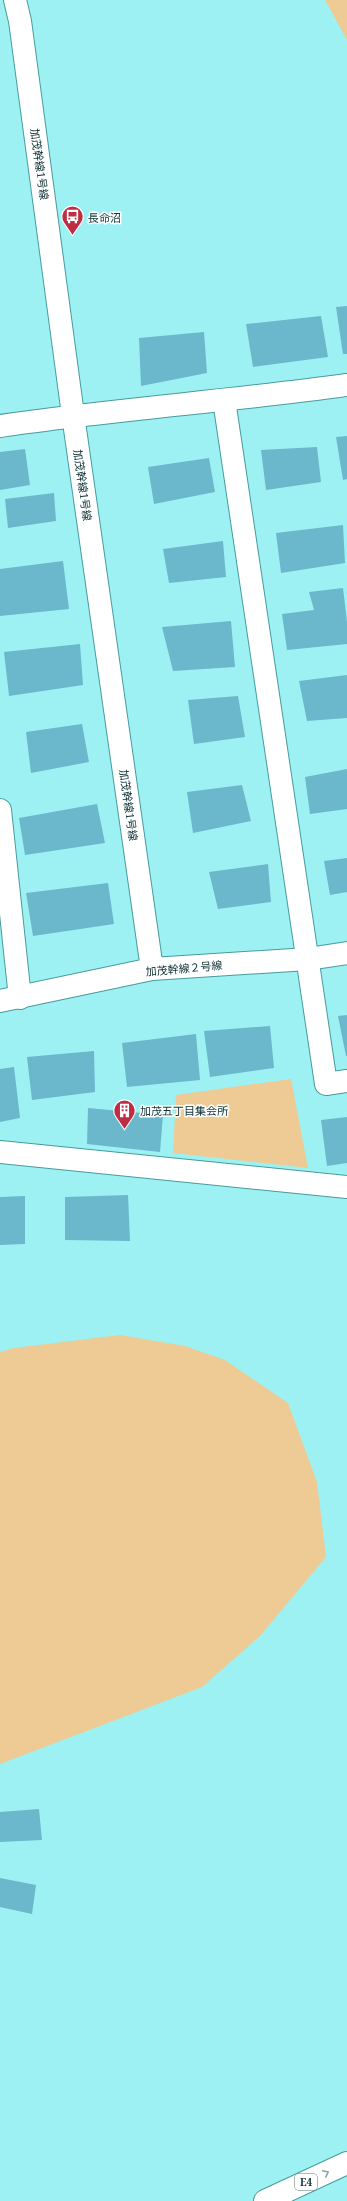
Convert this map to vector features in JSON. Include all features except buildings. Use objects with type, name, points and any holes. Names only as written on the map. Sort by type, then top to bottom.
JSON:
[{"type":"main road","name":"加茂幹線1号線","points":[[15,0],[22,36],[73,415],[152,969]]},
{"type":"main road","points":[[0,426],[73,415],[224,400],[347,384]]},
{"type":"main road","points":[[224,400],[264,679],[326,1084],[347,1081]]},
{"type":"main road","points":[[0,810],[10,1000]]},
{"type":"main road","name":"加茂幹線２号線","points":[[10,1000],[152,969],[308,959],[347,953]]},
{"type":"main road","points":[[0,1152],[347,1187]]},
{"type":"main road","name":"E4","points":[[265,2201],[347,2163]]},
{"type":"shaded area","points":[[325,0],[347,0],[347,40]]},
{"type":"shaded area","points":[[291,1079],[308,1168],[173,1153],[176,1095]]},
{"type":"shaded area","points":[[120,1335],[185,1346],[225,1360],[288,1403],[317,1482],[326,1557],[260,1636],[202,1687],[0,1764],[0,1352],[14,1348]]},
{"type":"place","name":"長命沼","points":[[72,236]]},
{"type":"place","name":"加茂五丁目集会所","points":[[125,1130]]}]
